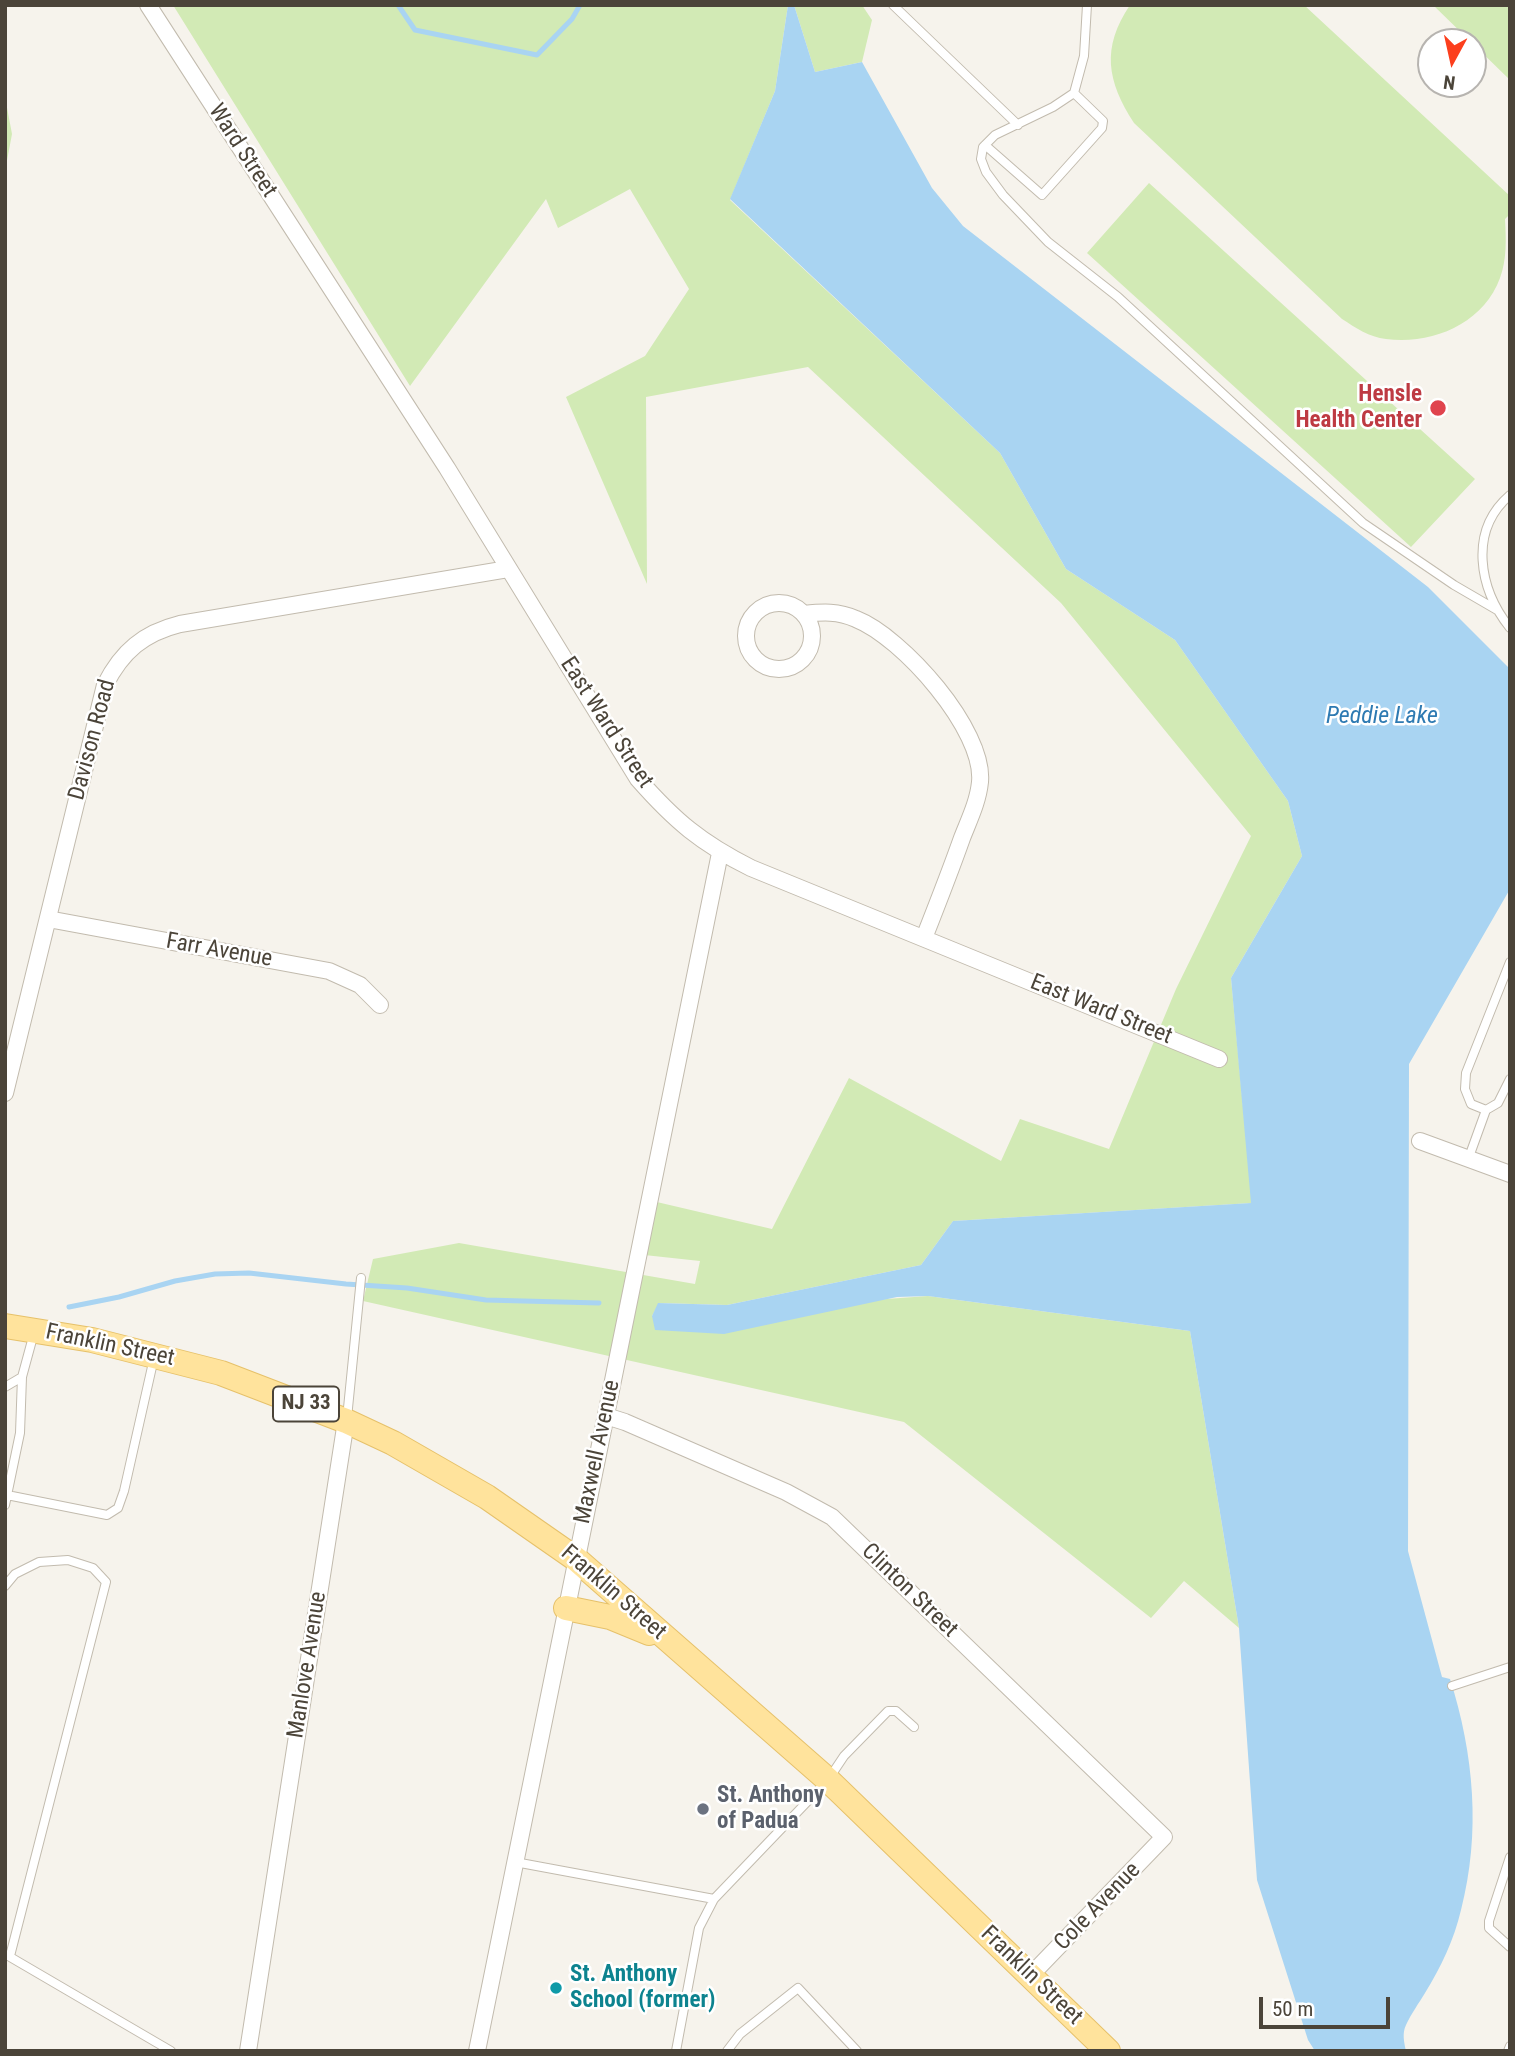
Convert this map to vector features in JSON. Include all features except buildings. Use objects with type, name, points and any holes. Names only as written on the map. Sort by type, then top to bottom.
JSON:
[{"type":"main road","name":"Franklin Street","points":[[5,1326],[154,1355],[221,1373],[346,1421],[393,1443],[487,1497],[576,1559],[828,1780],[1108,2051]]},
{"type":"main road","points":[[566,1608],[610,1616],[669,1641]]},
{"type":"street","name":"Ward Street","points":[[148,5],[335,296]]},
{"type":"street","name":"East Ward Street","points":[[335,296],[447,468],[638,779],[666,812],[720,853],[751,868],[1219,1059]]},
{"type":"street","name":"Davison Road","points":[[5,1093],[105,685],[121,658],[144,637],[180,624],[508,569]]},
{"type":"street","points":[[804,614],[811,632],[811,642],[802,660],[783,669],[763,666],[755,660],[746,642],[746,631],[755,613],[764,607],[774,604],[796,607],[804,614],[830,611],[855,618],[897,643],[941,693],[968,731],[980,780],[978,792],[923,938]]},
{"type":"street","name":"Maxwell Avenue","points":[[477,2051],[720,853]]},
{"type":"street","name":"Farr Avenue","points":[[48,919],[329,971],[360,985],[380,1005]]},
{"type":"street","points":[[1420,1141],[1510,1174]]},
{"type":"street","name":"Clinton Street","points":[[606,1416],[786,1492],[832,1517],[1164,1836]]},
{"type":"street","name":"Manlove Avenue","points":[[248,2051],[346,1421]]},
{"type":"street","name":"Cole Avenue","points":[[1030,1976],[1164,1836]]},
{"type":"lane","points":[[892,5],[1018,125]]},
{"type":"lane","points":[[1087,5],[1084,56],[1074,93],[1054,107],[995,135],[985,145],[981,159],[986,172],[1003,195],[1048,242],[1118,297],[1363,523],[1454,585],[1497,610]]},
{"type":"lane","points":[[985,145],[1042,195],[1102,128],[1102,121],[1074,93]]},
{"type":"lane","points":[[1510,495],[1495,510],[1487,527],[1483,562],[1486,581],[1497,610],[1510,628]]},
{"type":"lane","points":[[1486,1110],[1471,1104],[1465,1089],[1466,1073],[1510,962]]},
{"type":"lane","points":[[1469,1157],[1486,1110],[1499,1103],[1510,1079]]},
{"type":"lane","name":"Manlove Avenue","points":[[346,1421],[361,1278]]},
{"type":"lane","points":[[5,1505],[20,1433],[22,1377],[34,1330]]},
{"type":"lane","points":[[7,1495],[107,1515],[118,1508],[135,1446],[154,1355]]},
{"type":"lane","points":[[5,1387],[22,1377]]},
{"type":"lane","points":[[5,1586],[15,1574],[39,1562],[68,1560],[93,1568],[106,1582],[8,1955],[171,2051]]},
{"type":"lane","points":[[1452,1686],[1510,1667]]},
{"type":"lane","points":[[678,2050],[699,1928],[714,1899],[828,1780],[845,1756],[888,1711],[897,1711],[914,1727]]},
{"type":"lane","points":[[1510,1857],[1489,1921],[1489,1928],[1498,1939],[1510,1947]]},
{"type":"lane","points":[[516,1862],[714,1899]]},
{"type":"lane","points":[[727,2051],[740,2034],[798,1987],[857,2051]]},
{"type":"green space","points":[[173,5],[788,5],[775,91],[730,200],[1000,453],[1066,569],[1175,640],[1288,801],[1302,856],[1231,978],[1252,1203],[953,1221],[921,1265],[727,1305],[659,1303],[652,1316],[928,1296],[1190,1331],[1239,1628],[1184,1581],[1151,1618],[904,1422],[363,1301],[373,1259],[459,1243],[695,1284],[700,1261],[635,1254],[644,1199],[772,1229],[849,1078],[1001,1161],[1020,1119],[1109,1149],[1176,989],[1251,836],[1061,603],[808,367],[646,397],[647,584],[566,397],[645,356],[689,289],[630,189],[558,228],[546,199],[410,386]]},
{"type":"green space","points":[[794,5],[862,5],[872,20],[862,62],[815,72]]},
{"type":"green space","points":[[1130,5],[1304,5],[1510,196],[1510,214],[1505,219],[1504,264],[1492,294],[1481,308],[1454,328],[1421,338],[1403,340],[1374,336],[1342,319],[1134,123],[1118,93],[1111,64],[1115,36]]},
{"type":"green space","points":[[1433,5],[1510,5],[1510,80],[1487,58],[1487,28],[1457,28]]},
{"type":"green space","points":[[5,97],[12,134],[5,171]]},
{"type":"green space","points":[[1149,183],[1475,479],[1411,547],[1087,253]]},
{"type":"water","name":"Peddie Lake","points":[[788,5],[794,5],[815,72],[862,62],[932,188],[963,226],[1428,587],[1510,669],[1510,889],[1409,1064],[1408,1551],[1442,1677],[1450,1679],[1465,1736],[1473,1823],[1467,1881],[1458,1921],[1442,1963],[1405,2028],[1406,2051],[1315,2051],[1308,2040],[1257,1880],[1239,1628],[1190,1331],[928,1296],[897,1297],[724,1334],[655,1330],[652,1316],[658,1303],[727,1305],[921,1265],[953,1221],[1251,1203],[1231,978],[1302,856],[1288,801],[1175,640],[1066,569],[1000,453],[730,199],[775,91]]},
{"type":"waterway","points":[[398,5],[415,30],[537,55],[572,19],[580,5]]},
{"type":"waterway","points":[[69,1307],[119,1297],[175,1281],[215,1274],[249,1273],[407,1288],[486,1300],[599,1303]]},
{"type":"place","name":"Hensle Health Center","points":[[1438,408]]},
{"type":"place","name":"St. Anthony of Padua","points":[[703,1809]]},
{"type":"place","name":"St. Anthony School (former)","points":[[556,1988]]}]
